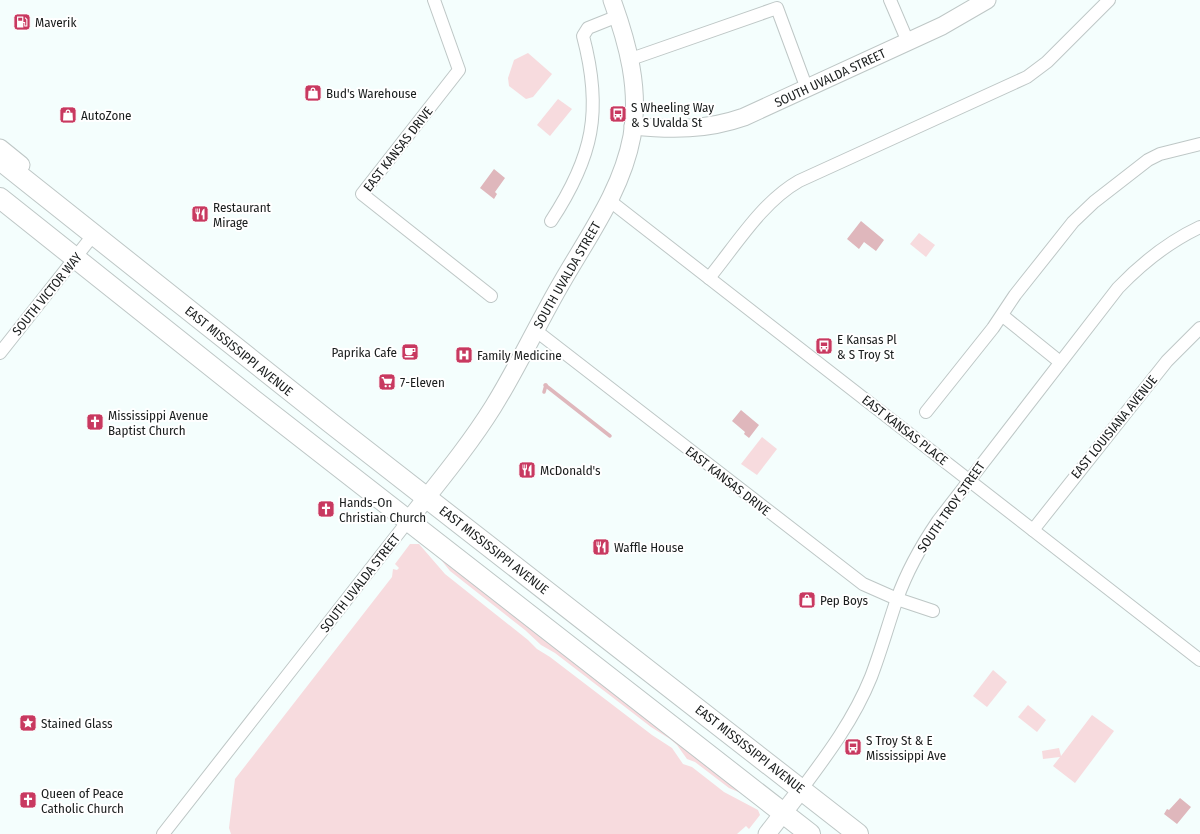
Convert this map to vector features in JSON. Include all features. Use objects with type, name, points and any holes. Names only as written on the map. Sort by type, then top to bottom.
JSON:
[{"type":"main road","name":"EAST MISSISSIPPI AVENUE","points":[[0,160],[256,365],[858,834]]},
{"type":"main road","points":[[0,198],[408,521],[810,834]]},
{"type":"street","name":"EAST KANSAS DRIVE","points":[[434,0],[459,70],[362,194],[491,296]]},
{"type":"street","points":[[612,0],[631,59],[634,86],[633,126]]},
{"type":"street","points":[[890,0],[908,42]]},
{"type":"street","name":"SOUTH UVALDA STREET","points":[[163,834],[426,498],[493,406],[610,200],[624,165],[633,126],[679,130],[718,125],[756,112],[942,26],[987,0]]},
{"type":"street","points":[[710,278],[765,209],[784,190],[799,181],[1027,77],[1047,62],[1102,9],[1109,0]]},
{"type":"street","points":[[631,59],[775,4],[807,89]]},
{"type":"street","points":[[550,221],[576,177],[586,153],[591,132],[594,96],[592,73],[583,36],[584,32],[588,28],[618,16]]},
{"type":"street","points":[[926,412],[1003,316],[1015,295],[1068,229],[1094,202],[1148,160],[1160,154],[1200,144]]},
{"type":"street","points":[[0,148],[82,213],[94,234]]},
{"type":"street","name":"EAST KANSAS PLACE","points":[[610,200],[1200,660]]},
{"type":"street","name":"SOUTH TROY STREET","points":[[767,834],[802,790],[840,736],[858,705],[876,665],[897,599],[910,568],[923,545],[968,480],[1118,288],[1136,269],[1174,240],[1200,227]]},
{"type":"street","name":"SOUTH VICTOR WAY","points":[[0,353],[4,340],[76,258],[94,234]]},
{"type":"street","points":[[1003,316],[1060,362]]},
{"type":"street","name":"EAST LOUISIANA AVENUE","points":[[1033,530],[1167,361],[1200,328]]},
{"type":"street","name":"EAST KANSAS DRIVE","points":[[535,330],[863,584],[897,599],[933,611]]},
{"type":"shaded area","points":[[528,53],[552,74],[533,97],[526,99],[509,86],[508,78],[514,60]]},
{"type":"shaded area","points":[[558,99],[572,109],[550,136],[537,125]]},
{"type":"shaded area","points":[[494,169],[505,178],[495,192],[497,194],[494,199],[480,188]]},
{"type":"shaded area","points":[[861,221],[884,240],[876,251],[864,242],[859,249],[847,239]]},
{"type":"shaded area","points":[[919,233],[935,245],[926,257],[910,244]]},
{"type":"shaded area","points":[[741,410],[759,425],[749,438],[744,434],[745,432],[732,421]]},
{"type":"shaded area","points":[[762,437],[777,449],[757,475],[741,464]]},
{"type":"shaded area","points":[[410,544],[419,544],[445,574],[528,640],[537,649],[550,657],[652,735],[672,748],[683,764],[692,767],[724,792],[758,810],[760,815],[749,829],[746,826],[737,834],[231,834],[229,828],[235,779],[392,577],[393,569],[397,570],[399,568],[395,564]]},
{"type":"shaded area","points":[[438,556],[671,736],[671,739],[673,738],[743,794],[729,788],[695,762],[687,759],[677,745],[670,739],[651,727],[555,653],[541,645],[525,630],[450,571]]},
{"type":"shaded area","points":[[993,670],[1007,682],[987,707],[973,696]]},
{"type":"shaded area","points":[[1028,705],[1046,720],[1037,732],[1018,717]]},
{"type":"shaded area","points":[[1092,715],[1114,731],[1075,783],[1053,766],[1060,757],[1043,759],[1042,751],[1059,748],[1061,756]]},
{"type":"shaded area","points":[[1180,798],[1191,807],[1177,824],[1164,814],[1167,809],[1169,810]]},
{"type":"waterway","points":[[545,385],[610,436]]},
{"type":"waterway","points":[[544,392],[546,385]]},
{"type":"place","name":"Maverik","points":[[22,22]]},
{"type":"place","name":"Bud's Warehouse","points":[[313,93]]},
{"type":"place","name":"S Wheeling Way & S Uvalda St","points":[[618,114]]},
{"type":"place","name":"AutoZone","points":[[68,115]]},
{"type":"place","name":"Restaurant Mirage","points":[[200,214]]},
{"type":"place","name":"E Kansas Pl & S Troy St","points":[[824,346]]},
{"type":"place","name":"Paprika Cafe","points":[[410,352]]},
{"type":"place","name":"Family Medicine","points":[[464,355]]},
{"type":"place","name":"7-Eleven","points":[[387,382]]},
{"type":"place","name":"Mississippi Avenue Baptist Church","points":[[95,422]]},
{"type":"place","name":"McDonald's","points":[[527,470]]},
{"type":"place","name":"Hands-On Christian Church","points":[[326,509]]},
{"type":"place","name":"Waffle House","points":[[601,547]]},
{"type":"place","name":"Pep Boys","points":[[807,600]]},
{"type":"place","name":"Stained Glass","points":[[28,723]]},
{"type":"place","name":"S Troy St & E Mississippi Ave","points":[[853,747]]},
{"type":"place","name":"Queen of Peace Catholic Church","points":[[28,800]]}]
